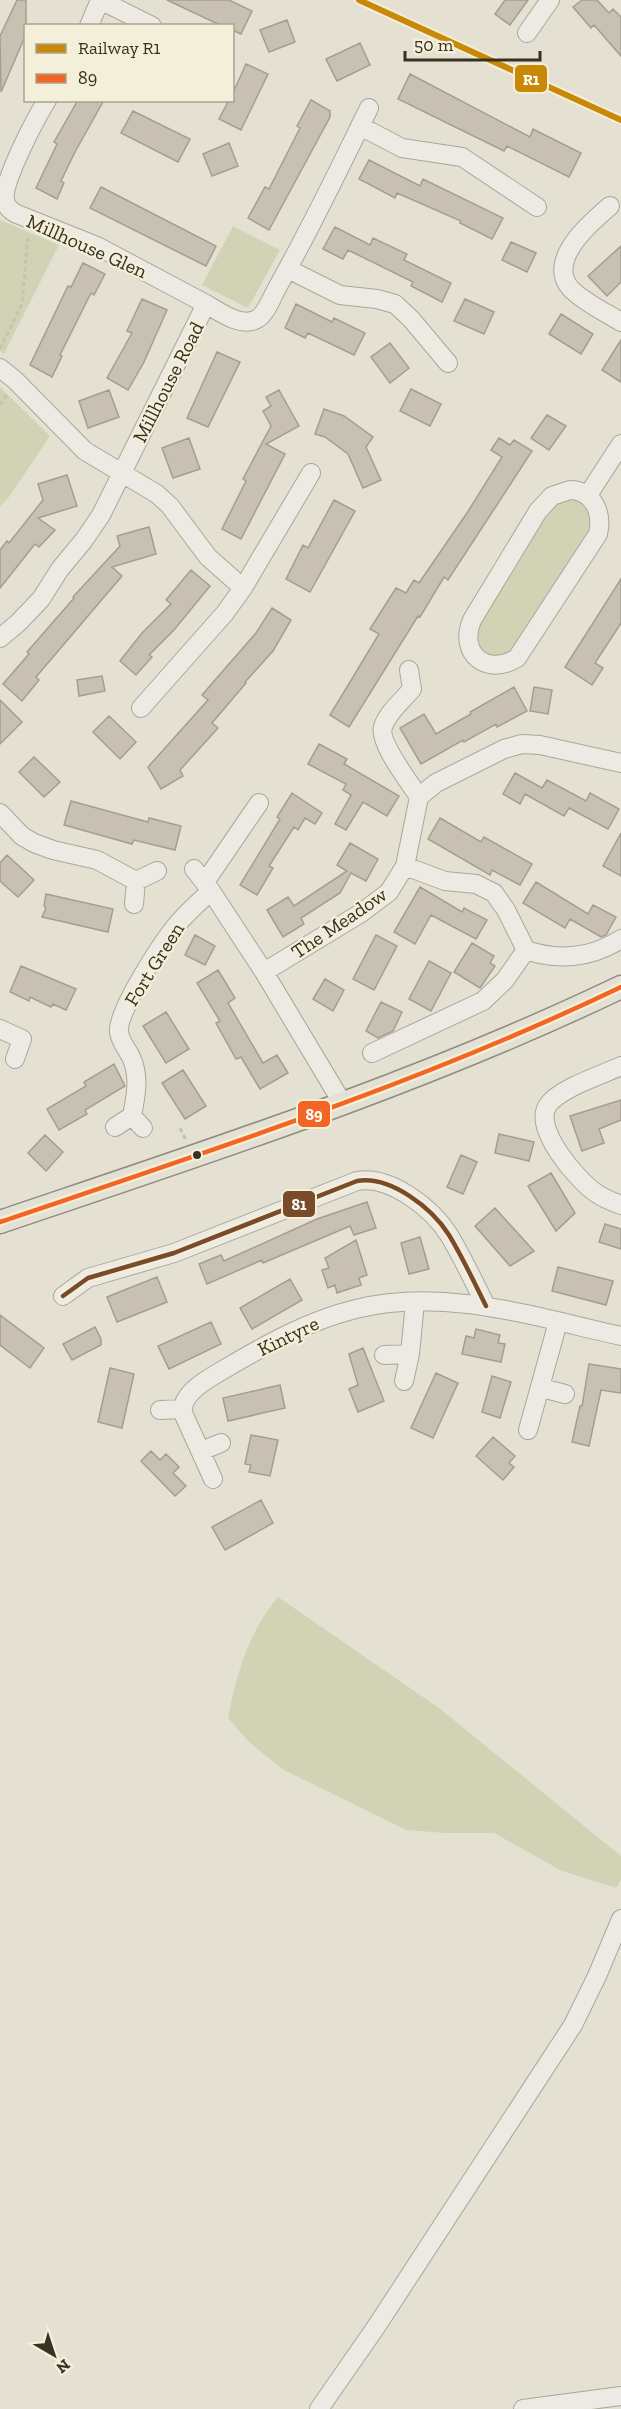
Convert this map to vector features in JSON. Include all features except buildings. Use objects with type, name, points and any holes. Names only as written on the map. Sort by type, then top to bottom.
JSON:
[{"type":"main road","points":[[0,1222],[237,1143],[343,1104],[469,1056],[621,987]]},
{"type":"street","points":[[89,24],[100,0],[148,24]]},
{"type":"street","points":[[527,33],[550,0]]},
{"type":"street","name":"Millhouse Glen","points":[[45,102],[27,138],[5,194],[5,201],[9,209],[97,246],[206,304]]},
{"type":"street","name":"Millhouse Road","points":[[0,638],[41,599],[60,568],[84,540],[101,515],[206,304],[241,321],[256,320],[264,312],[369,108]]},
{"type":"street","points":[[360,126],[402,148],[462,157],[537,207]]},
{"type":"street","points":[[610,206],[576,239],[563,270],[570,287],[621,322]]},
{"type":"street","points":[[288,269],[340,295],[377,299],[395,304],[411,319],[448,363]]},
{"type":"street","points":[[0,368],[15,380],[85,451],[157,494],[170,506],[198,545],[243,588]]},
{"type":"street","points":[[588,495],[621,444]]},
{"type":"street","points":[[141,708],[225,613],[243,588],[311,473]]},
{"type":"street","points":[[577,490],[588,495],[595,504],[599,518],[598,534],[524,650],[517,658],[504,665],[490,665],[480,660],[469,646],[468,629],[538,511],[547,500],[560,492],[577,490]]},
{"type":"street","points":[[409,670],[412,689],[386,721],[382,734],[386,745],[419,797],[426,789],[444,779],[504,749],[522,744],[552,747],[621,763]]},
{"type":"street","name":"The Meadow","points":[[264,972],[372,906],[389,892],[405,866],[419,797]]},
{"type":"street","points":[[259,803],[203,881],[264,972],[343,1104]]},
{"type":"street","points":[[0,813],[22,836],[34,843],[53,850],[97,860],[136,881]]},
{"type":"street","points":[[405,866],[444,881],[476,884],[494,893],[506,910],[526,950]]},
{"type":"street","points":[[136,881],[157,871]]},
{"type":"street","points":[[134,904],[136,881]]},
{"type":"street","name":"Fort Green","points":[[115,1127],[138,1122],[137,1076],[119,1035],[120,1022],[128,1002],[166,939],[183,918],[203,881]]},
{"type":"street","points":[[526,950],[556,956],[580,956],[599,952],[621,939]]},
{"type":"street","points":[[372,1053],[483,1001],[505,980],[526,950]]},
{"type":"street","points":[[0,1029],[22,1039],[15,1059]]},
{"type":"street","points":[[621,1066],[561,1094],[548,1104],[543,1116],[545,1128],[554,1144],[584,1183],[597,1194],[621,1205]]},
{"type":"street","points":[[63,1296],[88,1278],[174,1252],[357,1180],[367,1179],[391,1185],[407,1194],[437,1220],[448,1234],[486,1306]]},
{"type":"street","name":"Kintyre","points":[[182,1409],[189,1394],[221,1372],[298,1329],[357,1308],[375,1305],[452,1301],[486,1306],[621,1336]]},
{"type":"street","points":[[404,1381],[410,1354],[415,1302]]},
{"type":"street","points":[[528,1430],[542,1388],[558,1322]]},
{"type":"street","points":[[384,1355],[410,1354]]},
{"type":"street","points":[[542,1388],[565,1394]]},
{"type":"street","points":[[160,1410],[182,1409],[213,1479]]},
{"type":"street","points":[[201,1451],[221,1443]]},
{"type":"street","points":[[319,2409],[376,2328],[573,2025],[621,1919]]},
{"type":"street","points":[[523,2409],[621,2396]]},
{"type":"path","points":[[0,349],[22,304],[29,219]]},
{"type":"path","points":[[180,1128],[185,1137]]},
{"type":"green space","points":[[0,220],[59,245],[4,354],[0,351]]},
{"type":"green space","points":[[233,226],[280,250],[248,308],[202,285]]},
{"type":"green space","points":[[0,387],[50,436],[9,497],[0,506]]},
{"type":"green space","points":[[562,500],[579,501],[590,512],[591,530],[513,650],[496,656],[478,650],[477,622],[554,505]]},
{"type":"green space","points":[[278,1597],[439,1708],[621,1856],[621,1880],[616,1888],[562,1871],[494,1833],[406,1830],[282,1769],[248,1741],[228,1718],[231,1702],[245,1654],[259,1624]]},
{"type":"rail line","name":"R1","points":[[359,0],[621,120]]},
{"type":"transit line","name":"89","points":[[0,1222],[236,1142],[392,1085],[546,1022],[621,987]]},
{"type":"transit line","name":"81","points":[[63,1296],[88,1278],[174,1253],[357,1181],[370,1180],[396,1188],[432,1214],[449,1235],[486,1306]]}]
